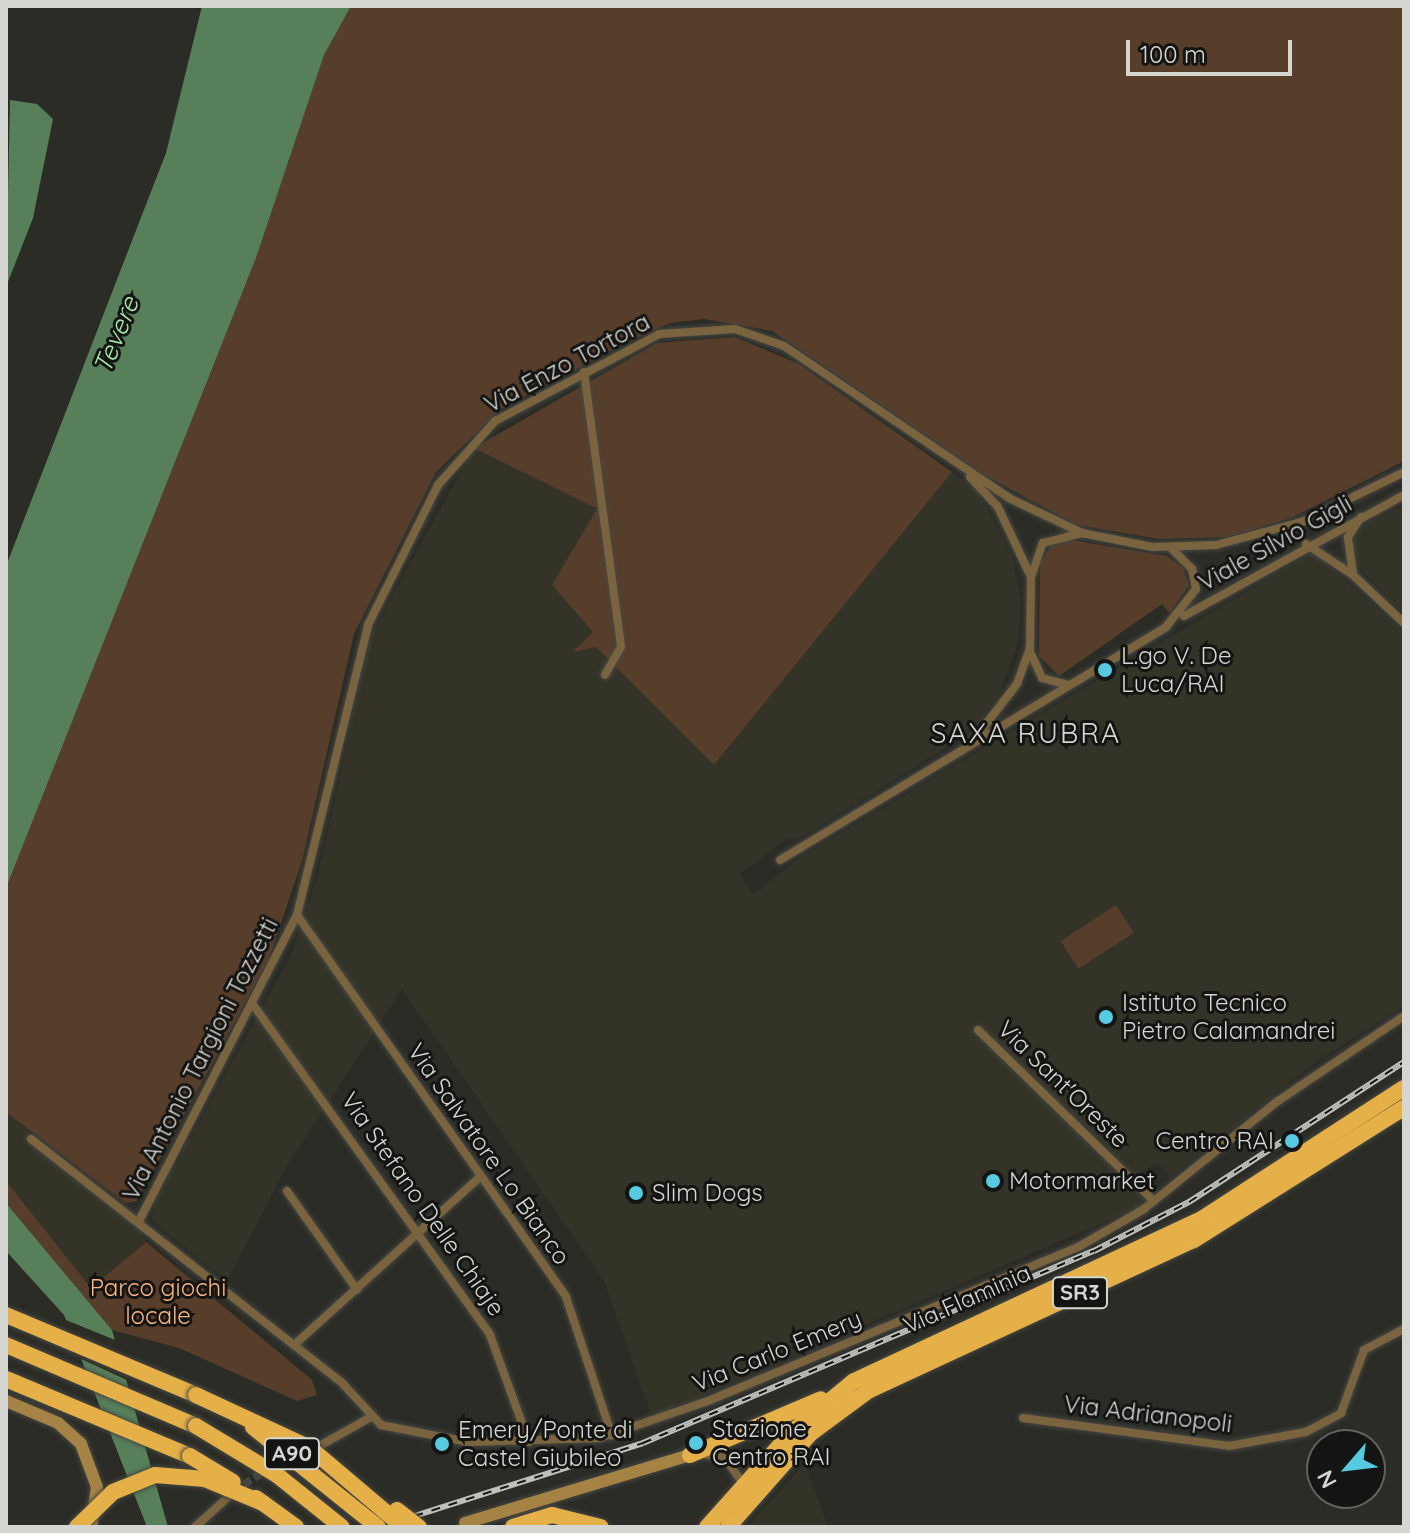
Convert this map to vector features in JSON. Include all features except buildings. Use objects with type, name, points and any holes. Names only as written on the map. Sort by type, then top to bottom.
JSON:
[{"type":"highway","name":"Via Flaminia","points":[[707,1527],[844,1387],[1203,1218],[1404,1088]]},
{"type":"highway","name":"Via Flaminia","points":[[730,1525],[811,1433],[868,1391],[1194,1240],[1404,1108]]},
{"type":"highway","name":"A90","points":[[6,1315],[196,1395],[281,1446],[378,1527]]},
{"type":"highway","name":"A90","points":[[6,1345],[211,1434],[342,1527]]},
{"type":"highway","points":[[6,1379],[177,1450],[296,1527]]},
{"type":"highway","points":[[690,1455],[844,1387]]},
{"type":"highway","points":[[196,1395],[252,1416],[419,1527]]},
{"type":"highway","points":[[326,1463],[403,1527]]},
{"type":"highway","points":[[77,1527],[105,1497],[155,1475],[205,1479],[263,1503]]},
{"type":"highway","points":[[693,1527],[732,1499]]},
{"type":"highway","points":[[513,1527],[552,1515],[601,1527]]},
{"type":"street","name":"Via Enzo Tortora","points":[[297,915],[368,625],[438,485],[495,421],[584,372],[680,329],[761,335],[962,468],[1082,533]]},
{"type":"street","points":[[584,372],[621,647],[605,675]]},
{"type":"street","name":"Via Enzo Tortora","points":[[962,468],[998,507],[1031,577]]},
{"type":"street","name":"Viale Silvio Gigli","points":[[1168,547],[1216,545],[1302,522],[1404,472]]},
{"type":"street","name":"Viale Silvio Gigli","points":[[1166,627],[1306,544],[1404,495]]},
{"type":"street","points":[[1353,575],[1348,537],[1362,517]]},
{"type":"street","points":[[780,860],[969,746],[1069,685],[1166,627],[1196,589],[1192,569],[1168,547],[1082,533],[1043,543],[1031,577],[1030,649],[1017,684],[969,746]]},
{"type":"street","points":[[1306,544],[1353,575],[1404,623]]},
{"type":"street","points":[[1030,649],[1042,678],[1069,685]]},
{"type":"street","name":"Via Antonio Targioni Tozzetti","points":[[139,1221],[254,1006],[297,915]]},
{"type":"street","name":"Via Salvatore Lo Bianco","points":[[297,915],[566,1297],[612,1436]]},
{"type":"street","name":"Via Stefano Delle Chiaje","points":[[254,1006],[420,1231],[490,1335],[529,1442]]},
{"type":"street","name":"Via Carlo Emery","points":[[371,1417],[442,1438],[529,1442],[612,1436],[1080,1246],[1154,1201],[1287,1094],[1404,1016]]},
{"type":"street","name":"Via Sant'Oreste","points":[[978,1030],[1154,1201]]},
{"type":"street","points":[[31,1139],[294,1345],[371,1417],[323,1444]]},
{"type":"street","points":[[294,1345],[480,1177]]},
{"type":"street","points":[[287,1191],[357,1290]]},
{"type":"street","name":"Via Adrianopoli","points":[[1023,1418],[1229,1446],[1306,1432],[1341,1413],[1364,1350],[1404,1329]]},
{"type":"street","points":[[6,1401],[68,1429],[86,1451],[97,1496],[91,1527]]},
{"type":"street","points":[[465,1523],[690,1455],[725,1458],[744,1486]]},
{"type":"street","points":[[195,1527],[227,1498]]},
{"type":"shaded area","points":[[474,448],[598,510],[552,585],[594,633],[577,648],[596,647],[714,765],[952,472],[979,493],[1012,555],[1021,600],[1018,643],[1000,692],[976,725],[934,755],[801,838],[787,839],[740,874],[753,895],[799,858],[1313,552],[1404,632],[1404,1006],[1313,1064],[1170,1178],[1158,1163],[1136,1175],[976,1023],[972,1032],[1110,1164],[1142,1198],[1139,1207],[652,1417],[604,1281],[402,989],[287,1166],[227,1281],[152,1221],[156,1200],[291,956],[319,872],[371,634]]},
{"type":"shaded area","points":[[1404,506],[1404,614],[1351,559],[1352,540],[1364,524]]},
{"type":"shaded area","points":[[7,1111],[126,1203],[146,1242],[91,1288],[6,1181]]},
{"type":"shaded area","points":[[805,1463],[828,1527],[747,1527]]},
{"type":"green space","points":[[351,6],[1404,6],[1404,461],[1293,517],[1229,537],[1159,539],[1077,525],[986,476],[772,331],[704,319],[670,323],[629,341],[501,409],[436,472],[354,634],[302,861],[268,961],[137,1201],[126,1203],[6,1112],[6,888],[256,258],[324,55]]},
{"type":"green space","points":[[735,337],[799,364],[952,472],[714,765],[596,647],[573,652],[593,632],[552,585],[597,509],[474,448],[657,343]]},
{"type":"green space","points":[[1070,540],[1167,556],[1183,568],[1189,585],[1170,613],[1162,604],[1059,676],[1039,656],[1040,563],[1051,546]]},
{"type":"green space","points":[[1116,905],[1134,933],[1079,969],[1061,941]]},
{"type":"green space","name":"Parco giochi locale","points":[[6,1181],[91,1288],[146,1242],[312,1380],[317,1395],[297,1401],[179,1348],[112,1330],[6,1203]]},
{"type":"water","name":"Tevere","points":[[202,6],[351,6],[324,55],[256,258],[6,888],[6,566],[166,153]]},
{"type":"water","points":[[10,100],[37,104],[53,119],[33,218],[6,287]]},
{"type":"water","points":[[6,1203],[112,1330],[168,1527],[147,1527],[64,1315],[6,1251]]},
{"type":"pier","points":[[61,1318],[120,1342],[131,1382],[77,1357]]},
{"type":"tunnel","points":[[234,1491],[289,1455]]},
{"type":"railway","points":[[380,1527],[643,1443],[1094,1251],[1189,1202],[1404,1062]]},
{"type":"place","name":"L.go V. De Luca/RAI","points":[[1105,670]]},
{"type":"place","name":"Istituto Tecnico Pietro Calamandrei","points":[[1106,1017]]},
{"type":"place","name":"Centro RAI","points":[[1292,1141]]},
{"type":"place","name":"Motormarket","points":[[993,1181]]},
{"type":"place","name":"Slim Dogs","points":[[636,1193]]},
{"type":"place","name":"Stazione Centro RAI","points":[[696,1443]]},
{"type":"place","name":"Emery/Ponte di Castel Giubileo","points":[[442,1444]]},
{"type":"district","name":"SAXA RUBRA","points":[[1026,733]]}]
